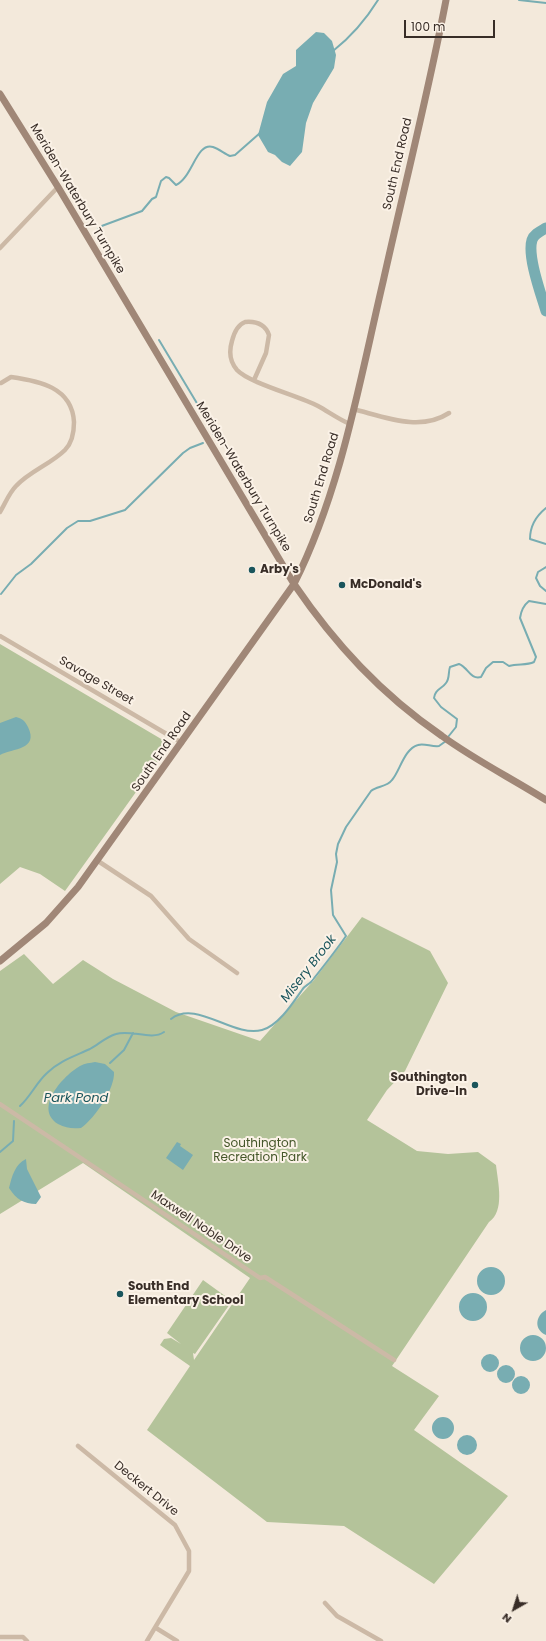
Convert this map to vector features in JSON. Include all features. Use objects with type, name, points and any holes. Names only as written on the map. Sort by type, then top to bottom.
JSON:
[{"type":"street","name":"South End Road","points":[[0,961],[46,923],[74,893],[294,584],[307,556],[332,490],[354,409],[446,0]]},
{"type":"street","name":"Meriden-Waterbury Turnpike","points":[[0,94],[58,187],[294,584],[320,622],[362,668],[396,701],[442,737],[546,800]]},
{"type":"street","points":[[0,248],[58,187]]},
{"type":"street","points":[[254,380],[266,353],[269,335],[262,325],[257,322],[245,322],[238,328],[233,336],[230,357],[237,370],[254,380],[302,398],[350,424]]},
{"type":"street","points":[[0,512],[15,486],[66,449],[74,428],[71,406],[66,397],[56,388],[42,383],[11,377],[1,383]]},
{"type":"street","points":[[354,409],[407,423],[434,421],[449,413]]},
{"type":"street","name":"Savage Street","points":[[0,636],[182,743]]},
{"type":"street","points":[[98,861],[151,896],[189,939],[237,973]]},
{"type":"street","name":"Maxwell Noble Drive","points":[[0,1104],[260,1278],[265,1277],[394,1360]]},
{"type":"street","name":"Deckert Drive","points":[[78,1446],[175,1524],[189,1551],[189,1571],[147,1641]]},
{"type":"street","points":[[325,1603],[337,1616],[381,1641]]},
{"type":"street","points":[[156,1628],[177,1641]]},
{"type":"street","points":[[0,1637],[23,1637],[27,1641]]},
{"type":"green space","points":[[0,644],[168,743],[169,746],[65,891],[40,874],[20,867],[0,884]]},
{"type":"green space","name":"Southington Recreation Park","points":[[362,917],[430,951],[448,983],[405,1071],[387,1090],[367,1120],[417,1151],[448,1154],[478,1152],[496,1165],[499,1188],[499,1204],[494,1217],[489,1222],[392,1366],[439,1396],[414,1430],[508,1496],[434,1584],[344,1526],[267,1522],[147,1430],[190,1366],[160,1345],[164,1339],[171,1338],[181,1344],[167,1333],[203,1280],[232,1301],[195,1354],[193,1353],[194,1360],[250,1278],[83,1163],[0,1214],[0,971],[24,954],[53,984],[83,960],[113,979],[176,1012],[260,1041],[314,980]]},
{"type":"water","points":[[316,32],[324,33],[332,41],[336,55],[334,68],[313,103],[306,123],[302,152],[290,166],[282,162],[275,155],[268,152],[258,135],[267,102],[283,74],[296,66],[296,50]]},
{"type":"water","points":[[16,717],[22,719],[27,725],[30,740],[23,747],[0,755],[0,723]]},
{"type":"water","name":"Park Pond","points":[[95,1062],[105,1064],[114,1072],[108,1095],[98,1110],[81,1128],[69,1128],[58,1124],[51,1117],[49,1109],[50,1101],[54,1092],[59,1084],[73,1070],[84,1064]]},
{"type":"water","points":[[177,1142],[181,1144],[180,1146],[193,1155],[183,1170],[166,1158]]},
{"type":"water","points":[[26,1159],[27,1169],[41,1197],[36,1204],[21,1200],[14,1195],[9,1188],[17,1167]]},
{"type":"water","points":[[491,1267],[501,1271],[505,1281],[501,1291],[491,1295],[481,1291],[477,1281],[481,1271]]},
{"type":"water","points":[[473,1293],[483,1297],[487,1307],[483,1317],[473,1321],[463,1317],[459,1307],[463,1297]]},
{"type":"water","points":[[546,1310],[546,1335],[539,1330],[537,1323],[542,1313]]},
{"type":"water","points":[[533,1335],[543,1338],[546,1348],[543,1358],[533,1361],[523,1358],[520,1348],[523,1338]]},
{"type":"water","points":[[490,1354],[496,1357],[499,1363],[496,1369],[490,1372],[484,1369],[481,1363],[484,1357]]},
{"type":"water","points":[[506,1365],[512,1368],[515,1374],[512,1380],[506,1383],[500,1380],[497,1374],[500,1368]]},
{"type":"water","points":[[521,1376],[527,1379],[530,1385],[527,1391],[521,1394],[515,1391],[512,1385],[515,1379]]},
{"type":"water","points":[[443,1417],[451,1420],[454,1428],[451,1436],[443,1439],[435,1436],[432,1428],[435,1420]]},
{"type":"water","points":[[463,1435],[471,1435],[477,1441],[477,1449],[471,1455],[463,1455],[457,1449],[457,1441]]},
{"type":"waterway","points":[[333,51],[358,28],[378,0]]},
{"type":"waterway","points":[[519,0],[546,3]]},
{"type":"waterway","points":[[102,245],[97,231],[99,227],[142,211],[152,199],[156,197],[161,181],[166,177],[176,185],[182,181],[202,150],[207,147],[213,147],[230,156],[235,155],[260,133]]},
{"type":"waterway","points":[[546,228],[534,236],[531,247],[535,275],[546,311]]},
{"type":"waterway","points":[[159,340],[201,410],[213,434]]},
{"type":"waterway","points":[[1,594],[16,575],[31,564],[67,528],[78,521],[90,521],[125,510],[183,453],[190,448],[203,443]]},
{"type":"waterway","name":"Misery Brook","points":[[546,508],[539,514],[534,522],[530,539],[546,544]]},
{"type":"waterway","name":"Misery Brook","points":[[546,567],[538,572],[536,578],[540,586],[546,591]]},
{"type":"waterway","name":"Misery Brook","points":[[448,737],[456,727],[457,719],[441,707],[434,698],[437,691],[447,681],[450,667],[459,664],[474,677],[481,677],[486,668],[493,662],[503,662],[509,666],[534,662],[536,657],[520,615],[524,606],[529,601],[546,604]]},
{"type":"waterway","name":"Misery Brook","points":[[171,1019],[181,1014],[192,1013],[239,1029],[251,1031],[268,1028],[279,1019],[303,989],[311,982],[346,936],[333,915],[331,890],[337,862],[336,854],[338,844],[346,827],[371,791],[387,784],[392,780],[406,755],[413,747],[418,745],[439,746],[446,741]]},
{"type":"waterway","name":"Misery Brook","points":[[20,1106],[43,1077],[57,1065],[90,1049],[109,1037],[122,1033],[153,1035],[164,1032]]},
{"type":"waterway","points":[[110,1063],[124,1050],[133,1033]]},
{"type":"waterway","name":"Misery Brook","points":[[0,1152],[13,1141],[14,1121]]},
{"type":"place","name":"Arby's","points":[[252,570]]},
{"type":"place","name":"McDonald's","points":[[342,585]]},
{"type":"place","name":"Southington Drive-In","points":[[475,1085]]},
{"type":"place","name":"South End Elementary School","points":[[120,1294]]}]
